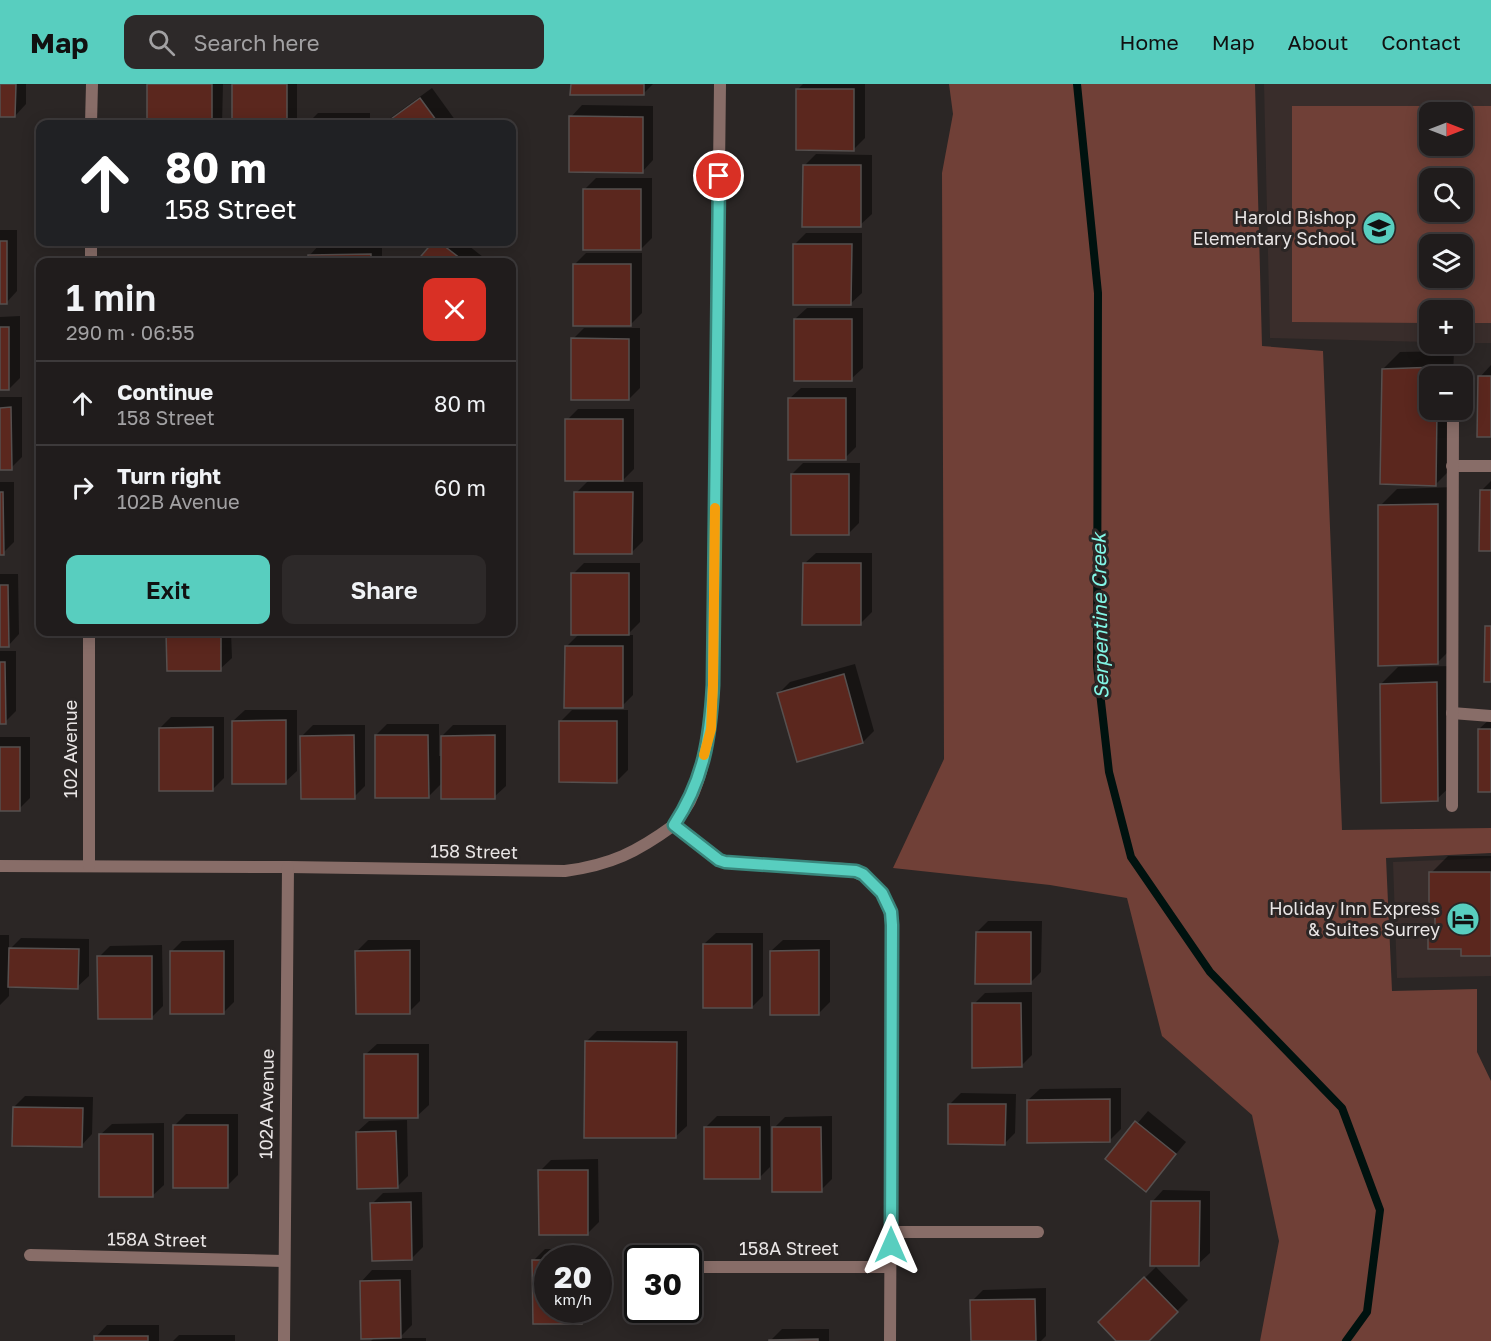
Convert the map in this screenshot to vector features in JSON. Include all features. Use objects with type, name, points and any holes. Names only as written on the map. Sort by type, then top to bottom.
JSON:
[{"type":"street","points":[[91,120],[92,84]]},
{"type":"street","name":"158 Street","points":[[0,866],[565,871],[615,860],[645,847],[674,825],[690,801],[701,770],[711,729],[720,84]]},
{"type":"street","points":[[1452,806],[1453,420]]},
{"type":"street","points":[[1452,466],[1491,466]]},
{"type":"street","name":"102 Avenue","points":[[89,636],[89,866]]},
{"type":"street","points":[[1452,713],[1491,716]]},
{"type":"street","points":[[674,825],[719,860],[725,862],[856,871],[863,874],[882,893],[891,912],[890,1341]]},
{"type":"street","name":"102A Avenue","points":[[284,1341],[288,867]]},
{"type":"street","points":[[891,1232],[1038,1232]]},
{"type":"street","name":"158A Street","points":[[30,1255],[283,1261]]},
{"type":"street","name":"158A Street","points":[[702,1267],[890,1267]]},
{"type":"shaded area","points":[[949,84],[1255,84],[1262,346],[1323,351],[1342,830],[1491,828],[1491,853],[1386,858],[1392,991],[1477,989],[1477,1052],[1491,1081],[1491,1341],[1260,1341],[1279,1241],[1252,1115],[1162,1036],[1127,898],[1050,885],[893,868],[944,759],[942,173],[953,114]]},
{"type":"shaded area","name":"Harold Bishop Elementary School","points":[[1264,84],[1491,84],[1491,343],[1473,343],[1473,300],[1419,300],[1419,342],[1270,338]]},
{"type":"shaded area","name":"Harold Bishop Elementary School","points":[[1292,106],[1419,106],[1419,156],[1473,156],[1473,106],[1491,106],[1491,323],[1473,323],[1473,300],[1419,300],[1419,323],[1292,322]]},
{"type":"shaded area","points":[[1491,858],[1491,976],[1397,978],[1393,862]]},
{"type":"building","points":[[0,84],[16,84],[15,117],[0,117]]},
{"type":"building","points":[[147,84],[212,84],[212,120],[147,120]]},
{"type":"building","points":[[232,84],[287,84],[287,120],[232,120]]},
{"type":"building","points":[[571,84],[644,84],[644,95],[570,95]]},
{"type":"building","points":[[796,89],[854,89],[854,151],[796,150]]},
{"type":"building","points":[[420,98],[436,120],[390,120]]},
{"type":"building","points":[[569,116],[643,117],[643,173],[569,172]]},
{"type":"building","points":[[803,165],[861,165],[861,227],[802,227]]},
{"type":"building","points":[[583,189],[641,189],[641,250],[583,250]]},
{"type":"building","points":[[0,241],[7,241],[7,304],[0,304]]},
{"type":"building","points":[[793,244],[852,244],[851,305],[793,305]]},
{"type":"building","points":[[430,246],[444,246],[460,258],[419,258]]},
{"type":"building","points":[[371,254],[371,258],[308,258],[308,255]]},
{"type":"building","points":[[573,264],[631,264],[631,326],[573,326]]},
{"type":"building","points":[[794,319],[852,319],[852,381],[794,381]]},
{"type":"building","points":[[0,327],[9,327],[9,390],[0,390]]},
{"type":"building","points":[[571,338],[629,339],[629,400],[571,400]]},
{"type":"building","points":[[1419,368],[1419,420],[1437,420],[1436,486],[1380,484],[1382,369]]},
{"type":"building","points":[[1478,376],[1491,376],[1491,437],[1477,437]]},
{"type":"building","points":[[788,398],[846,398],[846,460],[788,460]]},
{"type":"building","points":[[11,407],[12,470],[0,470],[0,408]]},
{"type":"building","points":[[565,419],[623,419],[623,481],[565,481]]},
{"type":"building","points":[[791,474],[849,474],[849,535],[791,535]]},
{"type":"building","points":[[1480,490],[1491,490],[1491,551],[1479,551]]},
{"type":"building","points":[[0,492],[3,492],[4,555],[0,555]]},
{"type":"building","points":[[574,492],[633,492],[632,554],[574,554]]},
{"type":"building","points":[[1438,504],[1438,664],[1378,666],[1378,505]]},
{"type":"building","points":[[803,563],[861,563],[861,625],[802,625]]},
{"type":"building","points":[[571,573],[629,573],[629,635],[571,635]]},
{"type":"building","points":[[0,585],[8,585],[9,647],[0,647]]},
{"type":"building","points":[[1485,626],[1491,626],[1491,682],[1484,682]]},
{"type":"building","points":[[166,636],[221,636],[221,671],[167,671]]},
{"type":"building","points":[[565,646],[623,646],[623,708],[564,708]]},
{"type":"building","points":[[0,662],[5,662],[6,724],[0,724]]},
{"type":"building","points":[[844,674],[863,743],[797,762],[777,693]]},
{"type":"building","points":[[1437,682],[1438,801],[1381,803],[1380,684]]},
{"type":"building","points":[[286,720],[286,784],[232,784],[232,721]]},
{"type":"building","points":[[559,721],[617,721],[617,783],[559,782]]},
{"type":"building","points":[[213,727],[213,791],[159,791],[159,728]]},
{"type":"building","points":[[1478,729],[1491,729],[1491,792],[1478,792]]},
{"type":"building","points":[[354,735],[355,799],[301,799],[300,736]]},
{"type":"building","points":[[375,735],[428,735],[429,798],[375,798]]},
{"type":"building","points":[[495,735],[495,799],[441,799],[441,736]]},
{"type":"building","points":[[0,747],[20,747],[20,811],[0,811]]},
{"type":"building","name":"Holiday Inn Express & Suites Surrey","points":[[1429,872],[1491,872],[1491,956],[1461,956],[1461,949],[1428,949],[1428,927],[1435,927],[1435,910],[1429,910]]},
{"type":"building","points":[[976,932],[1031,932],[1031,984],[975,984]]},
{"type":"building","points":[[703,944],[752,944],[752,1008],[703,1008]]},
{"type":"building","points":[[9,948],[79,949],[78,989],[8,987]]},
{"type":"building","points":[[410,950],[410,1014],[356,1014],[355,951]]},
{"type":"building","points":[[819,950],[819,1015],[770,1015],[770,951]]},
{"type":"building","points":[[170,951],[224,951],[224,1014],[170,1014]]},
{"type":"building","points":[[97,956],[152,956],[152,1019],[98,1019]]},
{"type":"building","points":[[972,1003],[1021,1003],[1022,1067],[972,1068]]},
{"type":"building","points":[[585,1041],[677,1042],[676,1138],[584,1138]]},
{"type":"building","points":[[364,1054],[418,1054],[418,1118],[364,1118]]},
{"type":"building","points":[[1110,1099],[1110,1142],[1027,1143],[1027,1100]]},
{"type":"building","points":[[948,1104],[1006,1104],[1005,1145],[948,1144]]},
{"type":"building","points":[[13,1107],[83,1108],[82,1147],[12,1146]]},
{"type":"building","points":[[1135,1121],[1176,1154],[1146,1192],[1105,1159]]},
{"type":"building","points":[[173,1125],[228,1125],[228,1188],[173,1188]]},
{"type":"building","points":[[704,1127],[760,1127],[760,1179],[704,1179]]},
{"type":"building","points":[[772,1127],[821,1127],[822,1192],[772,1192]]},
{"type":"building","points":[[396,1131],[398,1188],[357,1189],[356,1132]]},
{"type":"building","points":[[99,1134],[153,1134],[153,1197],[99,1197]]},
{"type":"building","points":[[538,1170],[588,1170],[588,1235],[539,1235]]},
{"type":"building","points":[[1151,1201],[1200,1201],[1199,1266],[1150,1266]]},
{"type":"building","points":[[411,1202],[412,1260],[372,1261],[370,1203]]},
{"type":"building","points":[[532,1260],[534,1260],[534,1323],[582,1324],[533,1324]]},
{"type":"building","points":[[1144,1277],[1178,1312],[1149,1341],[1116,1341],[1098,1322]]},
{"type":"building","points":[[400,1280],[401,1338],[361,1339],[360,1281]]},
{"type":"building","points":[[1035,1299],[1036,1341],[971,1341],[970,1300]]},
{"type":"building","points":[[94,1336],[148,1336],[148,1341],[94,1341]]},
{"type":"building","points":[[818,1339],[818,1341],[769,1341],[769,1340]]},
{"type":"waterway","name":"Serpentine Creek","points":[[1077,84],[1098,293],[1097,666],[1109,772],[1131,857],[1210,972],[1342,1108],[1380,1210],[1367,1312],[1346,1341]]},
{"type":"slow traffic","points":[[704,755],[711,729],[713,685],[715,508]]},
{"type":"place","name":"Harold Bishop Elementary School","points":[[1379,228]]},
{"type":"place","name":"Holiday Inn Express & Suites Surrey","points":[[1463,919]]},
{"type":"route","points":[[719,176],[711,729],[701,770],[690,801],[674,825],[719,860],[725,862],[856,871],[863,874],[882,893],[891,912],[892,925],[891,1245]]}]
